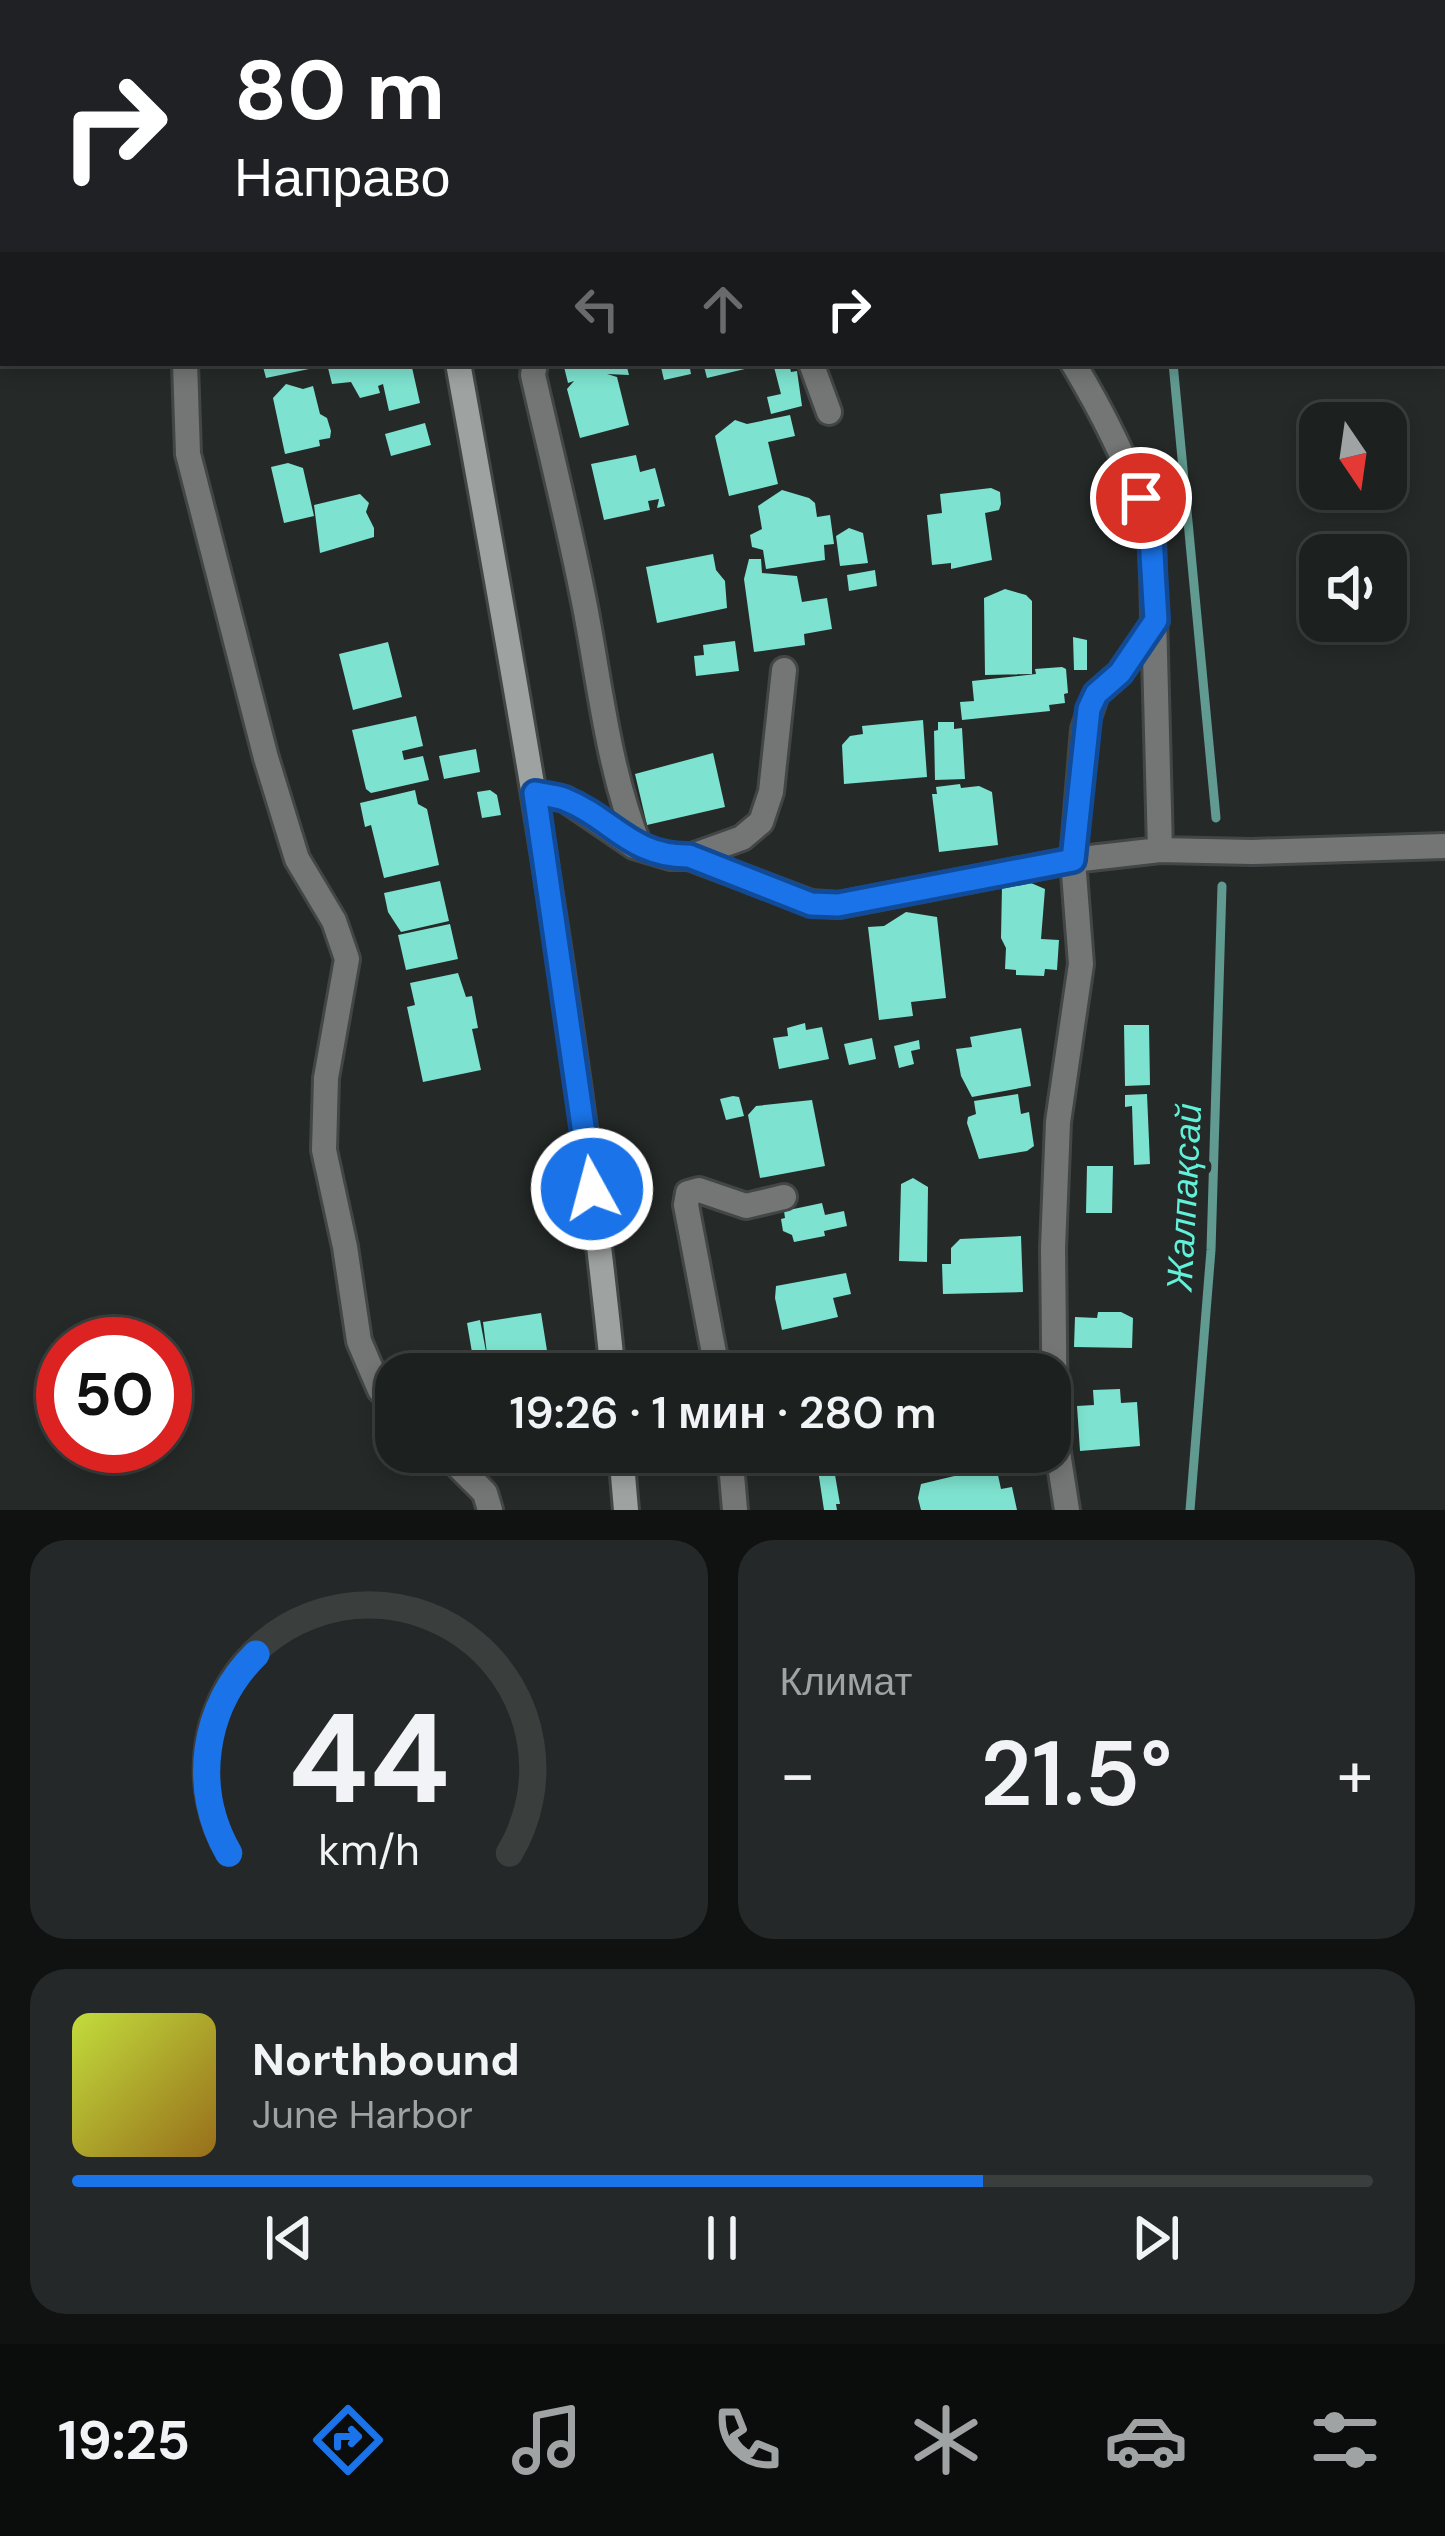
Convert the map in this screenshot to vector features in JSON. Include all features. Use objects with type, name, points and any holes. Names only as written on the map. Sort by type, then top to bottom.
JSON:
[{"type":"main road","points":[[459,366],[535,793],[611,1353]]},
{"type":"main road","points":[[623,1473],[626,1510]]},
{"type":"street","points":[[185,366],[188,454],[266,758],[298,859],[334,921],[347,958],[326,1078],[324,1150],[359,1341],[375,1378]]},
{"type":"street","points":[[534,366],[605,726],[624,807],[640,848]]},
{"type":"street","points":[[812,366],[830,412]]},
{"type":"street","points":[[1075,366],[1123,454],[1151,537],[1160,850]]},
{"type":"street","points":[[1067,1510],[1055,1433],[1053,1248],[1058,1121],[1081,964],[1073,860],[1089,709],[1156,620]]},
{"type":"street","points":[[535,793],[565,799],[640,848],[671,857],[689,856],[742,838],[761,822],[771,792],[784,670]]},
{"type":"street","points":[[689,856],[811,904],[838,905],[1073,860],[1160,850],[1445,846]]},
{"type":"street","points":[[714,1353],[686,1205],[688,1193],[699,1190],[746,1206],[784,1197]]},
{"type":"street","points":[[465,1473],[485,1493],[490,1510]]},
{"type":"street","points":[[731,1473],[734,1510]]},
{"type":"building","points":[[263,366],[308,366],[309,369],[266,378]]},
{"type":"building","points":[[328,366],[412,366],[420,403],[389,411],[383,384],[378,386],[380,393],[360,398],[351,382],[332,384]]},
{"type":"building","points":[[564,366],[627,366],[629,375],[607,374],[617,377],[629,425],[580,438],[567,389],[574,381],[568,383]]},
{"type":"building","points":[[661,366],[690,366],[691,374],[664,380]]},
{"type":"building","points":[[704,366],[749,366],[749,368],[707,378]]},
{"type":"building","points":[[790,366],[791,372],[797,371],[802,406],[771,414],[767,397],[781,394],[774,367]]},
{"type":"building","points":[[286,384],[303,389],[313,386],[320,414],[327,418],[331,431],[330,438],[319,440],[320,446],[285,454],[273,398]]},
{"type":"building","points":[[790,415],[795,436],[768,442],[778,484],[729,496],[715,436],[735,420],[747,424]]},
{"type":"building","points":[[425,423],[431,445],[391,456],[385,434]]},
{"type":"building","points":[[636,455],[640,472],[655,468],[665,506],[657,508],[659,499],[648,501],[650,510],[604,520],[591,464]]},
{"type":"building","points":[[288,463],[303,468],[314,516],[284,523],[271,467]]},
{"type":"building","points":[[991,488],[1000,492],[1001,504],[999,510],[985,513],[992,560],[951,569],[951,563],[932,565],[927,515],[942,513],[940,494]]},
{"type":"building","points":[[782,490],[809,498],[817,517],[830,515],[834,544],[824,545],[825,560],[766,569],[763,550],[752,547],[750,535],[762,529],[758,506]]},
{"type":"building","points":[[360,494],[369,503],[366,512],[374,537],[320,553],[314,505]]},
{"type":"building","points":[[849,528],[863,533],[868,563],[840,566],[836,536]]},
{"type":"building","points":[[713,554],[716,570],[725,581],[727,608],[657,623],[646,567]]},
{"type":"building","points":[[749,559],[761,559],[762,573],[797,576],[802,602],[827,598],[832,629],[804,634],[805,645],[754,652],[744,579]]},
{"type":"building","points":[[875,570],[877,586],[849,591],[847,575]]},
{"type":"building","points":[[1005,589],[1032,601],[1032,674],[985,675],[984,598]]},
{"type":"building","points":[[1073,637],[1087,640],[1087,670],[1074,670]]},
{"type":"building","points":[[735,641],[739,671],[696,676],[694,656],[704,655],[703,645]]},
{"type":"building","points":[[388,642],[402,697],[353,710],[339,654]]},
{"type":"building","points":[[1062,667],[1068,693],[1065,703],[1049,705],[1050,711],[962,720],[960,702],[974,701],[972,681]]},
{"type":"building","points":[[416,716],[423,746],[402,751],[404,760],[423,756],[429,780],[371,793],[366,789],[352,730]]},
{"type":"building","points":[[923,720],[927,777],[844,784],[842,745],[850,736],[863,734],[862,726]]},
{"type":"building","points":[[938,722],[954,722],[954,729],[962,728],[965,779],[935,780]]},
{"type":"building","points":[[476,749],[480,772],[444,779],[439,756]]},
{"type":"building","points":[[713,753],[725,807],[647,825],[635,774]]},
{"type":"building","points":[[960,784],[961,788],[979,786],[992,792],[998,845],[939,852],[932,794],[937,794],[936,787]]},
{"type":"building","points":[[415,790],[418,804],[427,809],[439,865],[384,878],[371,825],[365,827],[360,803]]},
{"type":"building","points":[[490,790],[497,795],[501,815],[482,818],[477,792]]},
{"type":"building","points":[[1024,880],[1045,889],[1041,939],[1059,940],[1057,970],[1045,969],[1044,976],[1016,975],[1016,970],[1005,969],[1002,886]]},
{"type":"building","points":[[440,881],[449,921],[401,932],[388,912],[384,893]]},
{"type":"building","points":[[906,912],[937,917],[946,998],[911,1002],[913,1016],[879,1020],[868,927],[884,926]]},
{"type":"building","points":[[450,924],[458,959],[406,970],[398,935]]},
{"type":"building","points":[[458,973],[466,997],[472,996],[478,1028],[472,1029],[481,1070],[423,1082],[407,1007],[415,1005],[410,983]]},
{"type":"building","points":[[805,1023],[806,1030],[822,1027],[829,1059],[779,1069],[773,1038],[788,1036],[787,1028]]},
{"type":"building","points":[[1124,1025],[1149,1025],[1150,1085],[1125,1086]]},
{"type":"building","points":[[1021,1028],[1031,1086],[972,1097],[961,1076],[956,1049],[972,1047],[970,1037]]},
{"type":"building","points":[[872,1038],[876,1059],[849,1065],[844,1044]]},
{"type":"building","points":[[919,1040],[920,1049],[911,1051],[914,1064],[899,1068],[894,1046]]},
{"type":"building","points":[[1018,1094],[1021,1114],[1029,1112],[1034,1146],[979,1159],[967,1123],[976,1114],[974,1101]]},
{"type":"building","points":[[1147,1094],[1150,1164],[1134,1165],[1132,1106],[1125,1107],[1125,1095]]},
{"type":"building","points":[[739,1097],[744,1116],[726,1120],[720,1099]]},
{"type":"building","points":[[812,1100],[825,1166],[760,1178],[748,1115],[756,1106]]},
{"type":"building","points":[[1087,1166],[1113,1166],[1112,1213],[1086,1213]]},
{"type":"building","points":[[913,1178],[928,1187],[927,1262],[899,1261],[901,1184]]},
{"type":"building","points":[[822,1203],[825,1215],[844,1211],[847,1226],[794,1242],[783,1231],[784,1211]]},
{"type":"building","points":[[1021,1236],[1023,1292],[943,1294],[942,1264],[951,1264],[951,1248],[960,1239]]},
{"type":"building","points":[[846,1273],[851,1294],[833,1298],[838,1317],[782,1330],[776,1286]]},
{"type":"building","points":[[1098,1312],[1121,1312],[1133,1318],[1132,1348],[1074,1347],[1075,1317],[1097,1318]]},
{"type":"building","points":[[541,1313],[547,1353],[487,1353],[483,1322]]},
{"type":"building","points":[[480,1320],[486,1353],[472,1353],[467,1323]]},
{"type":"building","points":[[1120,1389],[1121,1403],[1137,1402],[1140,1446],[1080,1451],[1077,1406],[1094,1405],[1093,1390]]},
{"type":"building","points":[[818,1473],[835,1473],[840,1504],[837,1510],[824,1510]]},
{"type":"building","points":[[967,1473],[998,1473],[1001,1489],[1012,1487],[1017,1510],[921,1510],[921,1484]]},
{"type":"waterway","name":"Жалпақсай","points":[[1173,366],[1216,818]]},
{"type":"waterway","name":"Жалпақсай","points":[[1190,1510],[1211,1250],[1222,886]]},
{"type":"route","points":[[592,1189],[535,793],[565,799],[634,846],[671,857],[689,856],[811,904],[887,898],[1073,860],[1089,709],[1156,620],[1151,537],[1141,498]]}]
